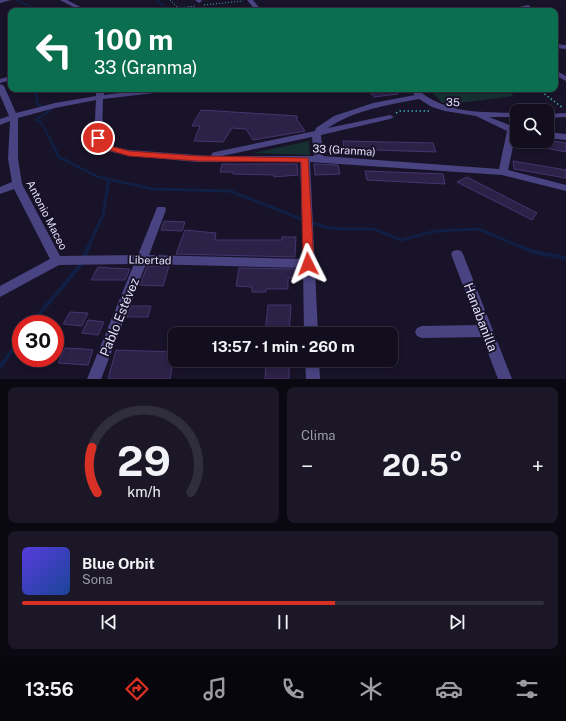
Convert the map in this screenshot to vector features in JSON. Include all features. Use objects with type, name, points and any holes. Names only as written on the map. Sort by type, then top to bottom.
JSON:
[{"type":"street","points":[[0,2],[8,0]]},
{"type":"street","points":[[63,0],[78,8]]},
{"type":"street","points":[[250,0],[257,8]]},
{"type":"street","points":[[522,8],[528,7]]},
{"type":"street","name":"Antonio Maceo","points":[[0,86],[14,118],[12,159],[17,184],[57,261]]},
{"type":"street","points":[[0,122],[36,110],[100,93],[118,92]]},
{"type":"street","points":[[416,92],[420,96]]},
{"type":"street","name":"33 (Granma)","points":[[100,93],[98,138],[111,148],[129,153],[198,159],[319,159],[502,172],[566,188]]},
{"type":"street","points":[[316,133],[337,118],[376,105],[420,96]]},
{"type":"street","name":"35","points":[[420,96],[436,106],[467,113],[510,115]]},
{"type":"street","points":[[476,114],[510,128]]},
{"type":"street","points":[[554,116],[566,116]]},
{"type":"street","points":[[198,159],[390,117]]},
{"type":"street","points":[[316,133],[319,159]]},
{"type":"street","points":[[554,136],[566,138]]},
{"type":"street","points":[[502,172],[510,146]]},
{"type":"street","points":[[305,160],[311,327]]},
{"type":"street","points":[[0,190],[17,184]]},
{"type":"street","name":"Pablo Estévez","points":[[94,379],[161,210]]},
{"type":"street","name":"Hanabanilla","points":[[457,254],[505,379]]},
{"type":"street","name":"Libertad","points":[[0,292],[57,261],[142,259],[308,264]]},
{"type":"street","points":[[422,332],[486,331]]},
{"type":"street","points":[[312,367],[313,379]]},
{"type":"path","points":[[170,0],[178,8],[250,0]]},
{"type":"path","points":[[542,92],[566,110]]},
{"type":"path","points":[[390,117],[400,111],[429,112]]},
{"type":"green space","points":[[432,92],[509,92],[514,96],[450,104],[441,102]]},
{"type":"green space","points":[[309,141],[310,155],[253,153]]},
{"type":"building","points":[[370,92],[398,92],[398,94],[374,97]]},
{"type":"building","points":[[201,110],[297,116],[297,120],[305,131],[253,140],[246,129],[232,128],[223,142],[194,141],[200,126],[192,126]]},
{"type":"building","points":[[343,141],[433,143],[436,152],[344,149]]},
{"type":"building","points":[[554,141],[566,143],[566,152],[545,148],[554,148]]},
{"type":"building","points":[[513,161],[566,170],[566,178],[514,169]]},
{"type":"building","points":[[222,164],[297,164],[298,175],[274,177],[274,175],[233,174],[233,172],[220,172]]},
{"type":"building","points":[[314,164],[338,165],[340,174],[315,175]]},
{"type":"building","points":[[365,171],[443,174],[445,184],[367,180]]},
{"type":"building","points":[[467,177],[537,213],[532,220],[457,182]]},
{"type":"building","points":[[164,221],[185,222],[182,231],[161,230]]},
{"type":"building","points":[[185,230],[216,233],[215,240],[282,240],[282,237],[296,237],[295,257],[176,254]]},
{"type":"building","points":[[147,266],[169,266],[163,286],[140,285]]},
{"type":"building","points":[[98,267],[130,269],[125,280],[91,280]]},
{"type":"building","points":[[239,268],[295,269],[295,278],[288,278],[288,289],[266,289],[266,292],[252,292],[252,287],[236,286]]},
{"type":"building","points":[[268,305],[291,305],[289,327],[266,327]]},
{"type":"building","points":[[131,306],[151,306],[148,317],[127,317]]},
{"type":"building","points":[[70,312],[88,313],[82,326],[64,324]]},
{"type":"building","points":[[88,320],[104,322],[98,335],[82,333]]},
{"type":"building","points":[[65,348],[93,350],[88,365],[64,363]]},
{"type":"building","points":[[116,350],[168,352],[168,367],[172,367],[170,379],[108,379]]},
{"type":"building","points":[[266,367],[289,367],[289,379],[265,379]]},
{"type":"waterway","points":[[17,0],[33,8]]},
{"type":"waterway","points":[[157,0],[162,5],[162,8]]},
{"type":"waterway","points":[[36,92],[37,104],[51,110],[36,119],[37,121],[41,122],[52,143]]},
{"type":"waterway","points":[[51,142],[59,157],[98,177],[109,179]]},
{"type":"waterway","points":[[88,247],[103,215],[109,179]]},
{"type":"waterway","points":[[109,179],[153,189],[230,191],[304,220]]},
{"type":"waterway","points":[[309,222],[325,227],[340,229],[374,229],[401,240],[436,231],[479,229],[521,247]]},
{"type":"waterway","points":[[39,315],[79,267],[89,246]]},
{"type":"waterway","points":[[519,246],[534,252],[566,258]]},
{"type":"waterway","points":[[0,367],[12,350]]},
{"type":"route","points":[[98,138],[111,148],[129,153],[198,159],[305,160],[308,264]]}]
